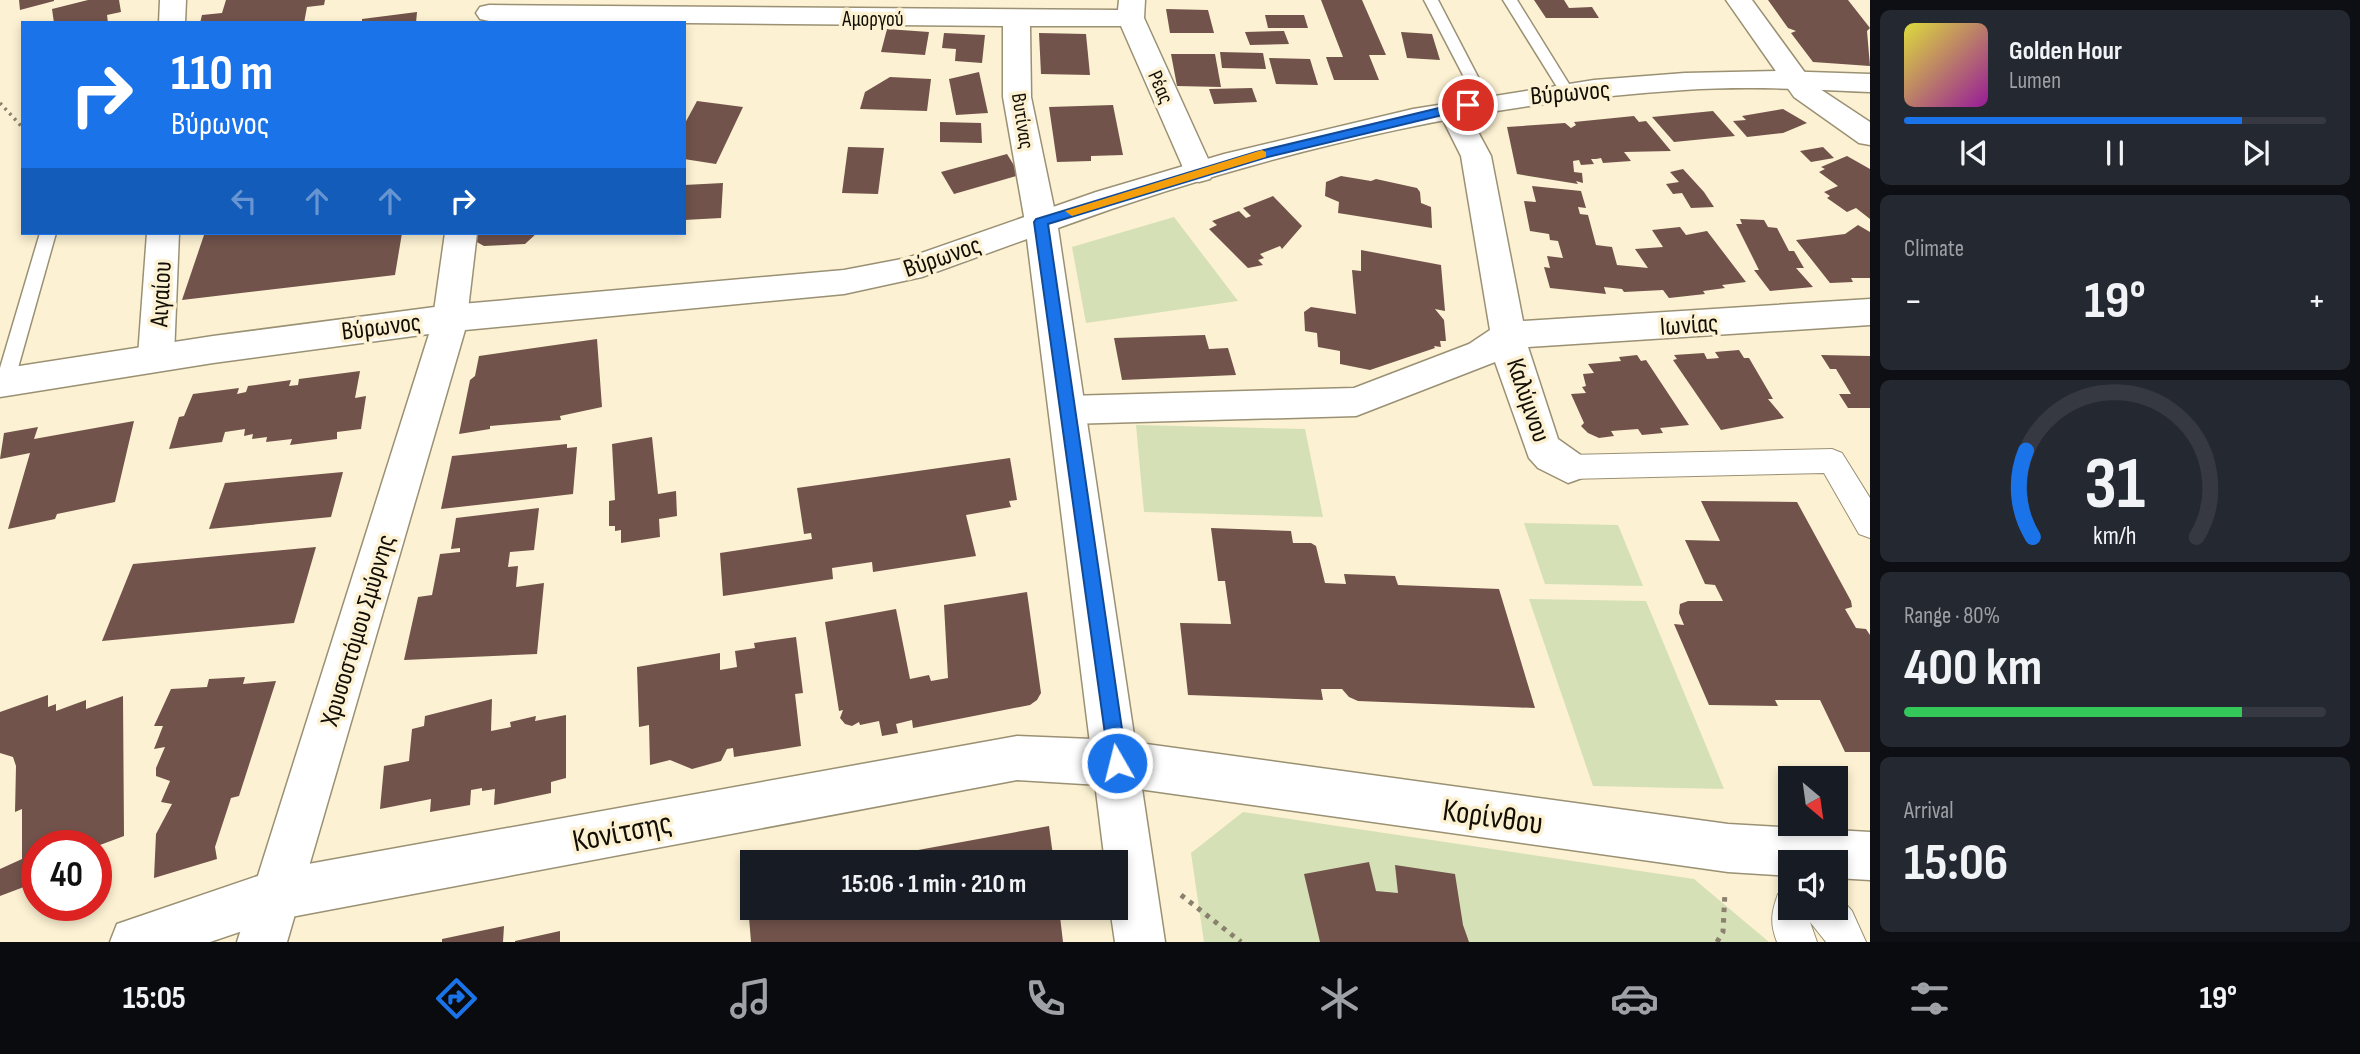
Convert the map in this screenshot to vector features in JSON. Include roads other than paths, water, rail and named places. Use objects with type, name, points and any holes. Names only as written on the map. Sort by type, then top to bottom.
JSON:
[{"type":"street","points":[[172,21],[173,0]]},
{"type":"street","points":[[1738,0],[1791,77],[1821,103],[1870,136]]},
{"type":"street","name":"Αμοργού","points":[[489,12],[697,9],[1016,20],[1131,9]]},
{"type":"street","name":"Ρέας","points":[[1131,9],[1199,172]]},
{"type":"street","name":"Βυτίνας","points":[[1016,20],[1017,97],[1041,222],[1140,942]]},
{"type":"street","name":"Βύρωνος","points":[[3,382],[156,356],[450,318],[859,280],[915,267],[1041,222],[1199,172],[1353,130],[1484,102],[1567,92],[1791,77],[1870,83]]},
{"type":"street","name":"Καλύμνου","points":[[1452,108],[1476,156],[1511,349],[1542,447],[1551,457],[1568,467],[1832,461],[1870,525]]},
{"type":"street","name":"Αιγαίου","points":[[156,356],[163,235]]},
{"type":"street","name":"Χρυσοστόμου Σμύρνης","points":[[262,942],[438,367],[450,318],[461,235]]},
{"type":"street","name":"Ιωνίας","points":[[1511,349],[1870,312]]},
{"type":"street","points":[[1067,410],[1356,402],[1482,353],[1511,349]]},
{"type":"street","name":"Κονίτσης","points":[[135,942],[275,895],[1017,758],[1117,763]]},
{"type":"street","name":"Κορίνθου","points":[[1117,763],[1778,857]]},
{"type":"street","name":"Κορίνθου","points":[[1848,857],[1870,856]]},
{"type":"street","points":[[1791,920],[1797,942]]},
{"type":"street","points":[[1834,920],[1846,942]]},
{"type":"lane","points":[[1431,0],[1484,102]]},
{"type":"lane","points":[[1510,0],[1567,92]]},
{"type":"lane","points":[[3,382],[47,235]]}]
